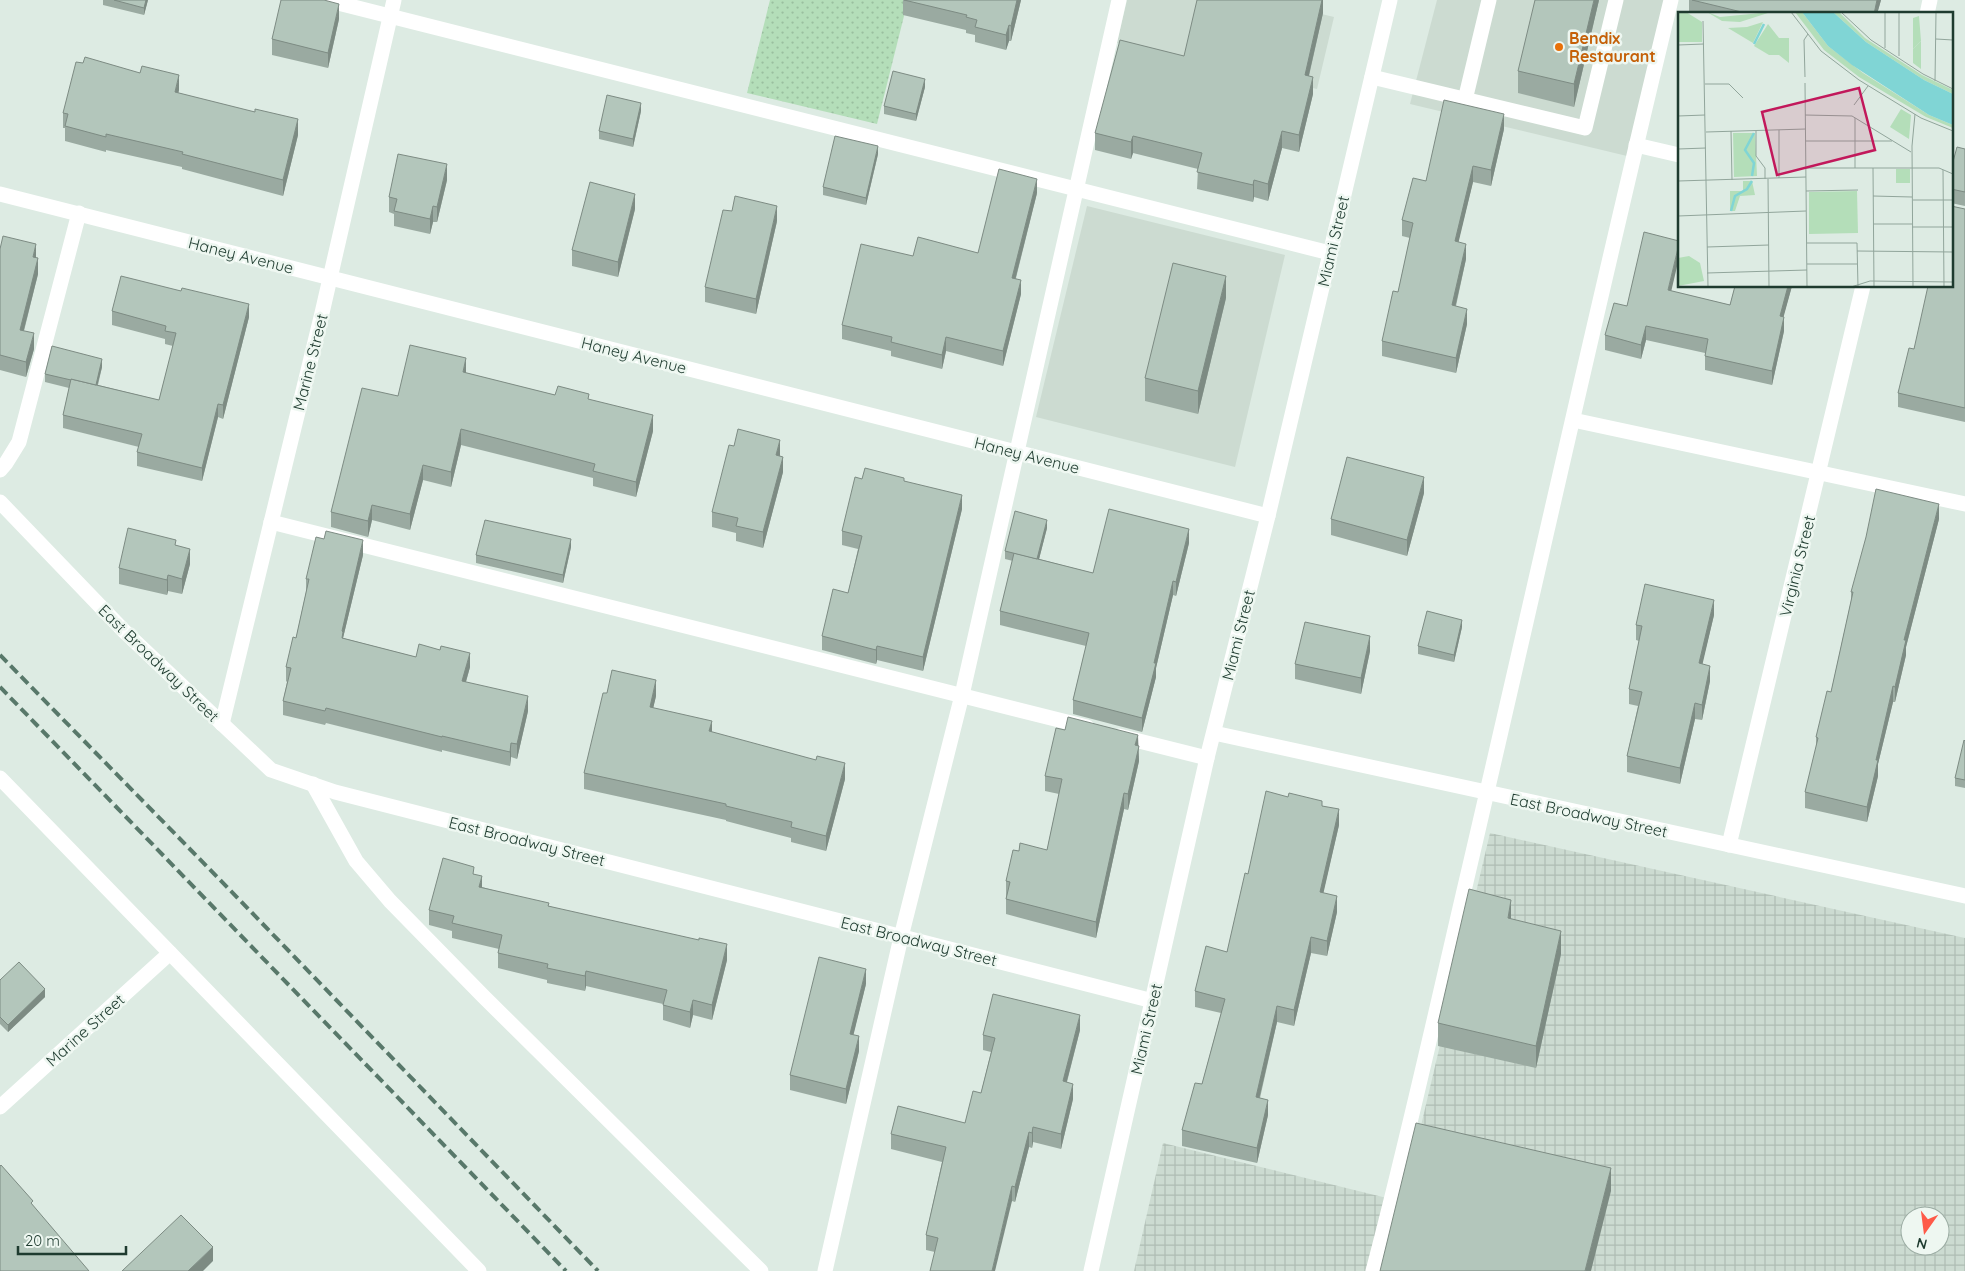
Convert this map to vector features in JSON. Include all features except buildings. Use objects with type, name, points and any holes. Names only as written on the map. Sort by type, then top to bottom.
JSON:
[{"type":"street","points":[[326,0],[1330,253]]},
{"type":"street","name":"Marine Street","points":[[222,724],[330,278],[394,0]]},
{"type":"street","points":[[825,1271],[901,937],[962,695],[1078,190],[1119,0]]},
{"type":"street","name":"Miami Street","points":[[1091,1271],[1207,758],[1268,516],[1390,0]]},
{"type":"street","points":[[1465,100],[1489,0]]},
{"type":"street","points":[[1372,77],[1585,128],[1616,0]]},
{"type":"street","points":[[1373,1271],[1392,1200],[1488,793],[1671,0]]},
{"type":"street","points":[[1636,145],[1678,154]]},
{"type":"street","name":"Haney Avenue","points":[[0,194],[1268,516]]},
{"type":"street","points":[[0,470],[19,442],[79,214]]},
{"type":"street","name":"Virginia Street","points":[[1729,845],[1820,473],[1863,288]]},
{"type":"street","points":[[1573,420],[1965,504]]},
{"type":"street","name":"East Broadway Street","points":[[0,502],[124,631],[271,770],[335,792],[1153,1000]]},
{"type":"street","points":[[271,522],[1207,758]]},
{"type":"street","name":"East Broadway Street","points":[[1214,733],[1965,896]]},
{"type":"street","points":[[0,778],[479,1271]]},
{"type":"street","points":[[313,784],[356,861],[390,900],[483,996],[761,1271]]},
{"type":"street","name":"Marine Street","points":[[0,1107],[170,953]]},
{"type":"shaded area","points":[[1127,0],[1263,0],[1334,17],[1317,89],[1117,43]]},
{"type":"shaded area","points":[[1437,0],[1666,0],[1627,156],[1410,104]]},
{"type":"shaded area","points":[[1087,206],[1285,255],[1235,467],[1036,417]]},
{"type":"shaded area","points":[[1490,833],[1965,938],[1965,1271],[1134,1271],[1163,1143],[1403,1202]]},
{"type":"green space","points":[[770,0],[908,0],[877,124],[747,93]]},
{"type":"railway","points":[[0,655],[598,1271]]},
{"type":"railway","points":[[0,687],[566,1271]]},
{"type":"place","name":"Bendix Restaurant","points":[[1559,47]]}]
